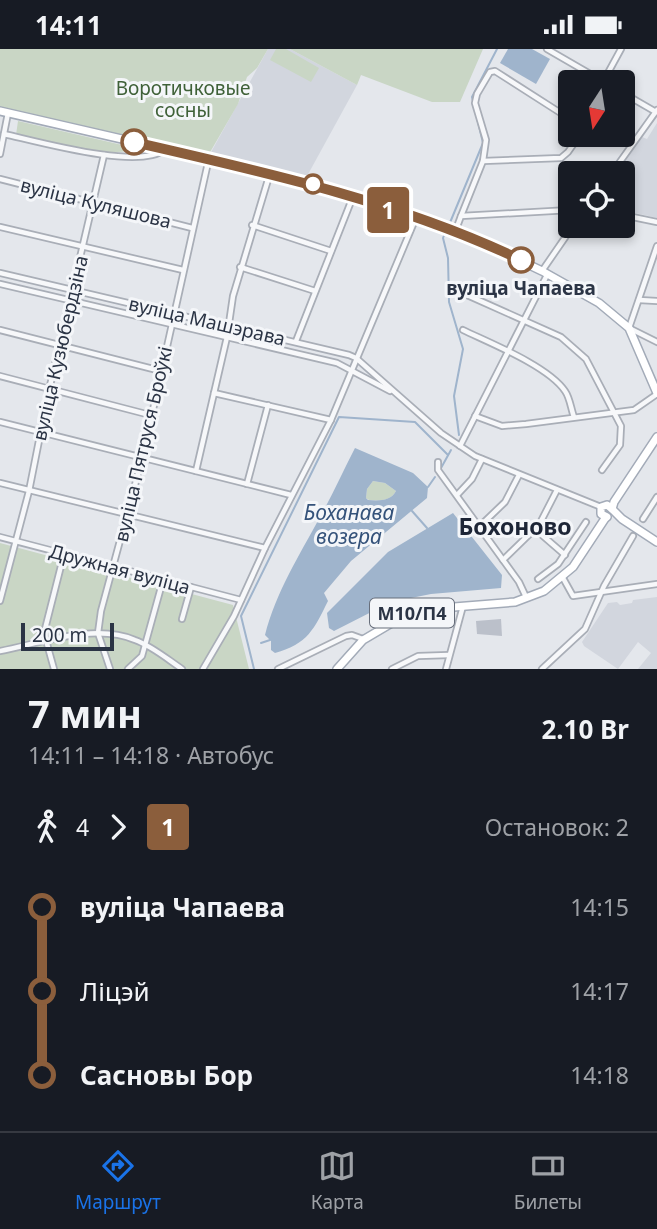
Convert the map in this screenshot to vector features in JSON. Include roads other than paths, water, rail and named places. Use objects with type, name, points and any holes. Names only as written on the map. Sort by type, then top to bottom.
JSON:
[{"type":"main road","points":[[4,112],[270,173],[455,232],[544,272],[599,303],[629,328],[657,393]]},
{"type":"main road","points":[[657,436],[605,511],[657,542]]},
{"type":"main road","name":"М10/П4","points":[[337,669],[363,640],[407,614],[527,599],[563,578],[578,559],[605,511]]},
{"type":"street","points":[[547,49],[583,70]]},
{"type":"street","points":[[610,70],[621,49]]},
{"type":"street","points":[[455,232],[483,161],[485,140],[475,103],[490,72],[495,71],[558,111]]},
{"type":"street","points":[[621,161],[656,112],[635,100]]},
{"type":"street","points":[[0,154],[4,112]]},
{"type":"street","points":[[4,134],[104,155],[151,154],[165,149]]},
{"type":"street","points":[[483,161],[561,158],[570,147]]},
{"type":"street","name":"вуліца Кузюбердзіна","points":[[0,601],[29,491],[59,345],[104,155]]},
{"type":"street","name":"вуліца Пятруся Броўкі","points":[[98,632],[101,611],[142,459],[209,157]]},
{"type":"street","points":[[196,471],[240,267],[270,173]]},
{"type":"street","name":"вуліца Куляшова","points":[[0,180],[192,227]]},
{"type":"street","points":[[296,341],[352,198]]},
{"type":"street","points":[[461,216],[558,212]]},
{"type":"street","points":[[635,217],[657,222]]},
{"type":"street","points":[[203,669],[241,600],[291,495],[331,420],[415,219]]},
{"type":"street","points":[[252,225],[331,251]]},
{"type":"street","points":[[0,227],[183,270]]},
{"type":"street","points":[[460,446],[524,320],[544,272],[565,238]]},
{"type":"street","points":[[657,246],[629,328],[657,342]]},
{"type":"street","points":[[240,267],[315,291]]},
{"type":"street","name":"вуліца Машэрава","points":[[0,272],[296,341],[356,358],[460,446],[482,459],[605,511]]},
{"type":"street","name":"вуліца Машэрава","points":[[0,284],[337,363],[400,397]]},
{"type":"street","points":[[467,295],[561,337],[586,359],[621,426],[620,445],[602,470]]},
{"type":"street","points":[[639,300],[657,301]]},
{"type":"street","points":[[135,316],[137,305]]},
{"type":"street","points":[[0,330],[160,371]]},
{"type":"street","points":[[463,330],[540,370],[565,391],[574,417]]},
{"type":"street","points":[[0,376],[150,415]]},
{"type":"street","points":[[214,393],[331,420]]},
{"type":"street","points":[[475,416],[502,426],[634,410],[657,393]]},
{"type":"street","points":[[247,484],[268,405]]},
{"type":"street","points":[[0,422],[291,495]]},
{"type":"street","points":[[457,495],[472,479],[482,459]]},
{"type":"street","points":[[438,462],[438,470],[480,526],[527,599]]},
{"type":"street","points":[[480,526],[505,502],[519,475]]},
{"type":"street","points":[[0,483],[265,548]]},
{"type":"street","points":[[503,560],[546,516],[557,490]]},
{"type":"street","points":[[643,519],[657,497]]},
{"type":"street","points":[[538,579],[553,569],[565,555],[586,522]]},
{"type":"street","points":[[535,529],[565,555]]},
{"type":"street","points":[[541,669],[581,633],[633,535]]},
{"type":"street","name":"Дружная вуліца","points":[[0,537],[241,600]]},
{"type":"street","points":[[54,669],[44,633],[64,554]]},
{"type":"street","points":[[563,578],[573,596],[657,584]]},
{"type":"street","points":[[128,669],[139,662],[146,645],[163,580]]},
{"type":"street","points":[[182,619],[191,587]]},
{"type":"street","points":[[446,669],[463,605]]},
{"type":"street","points":[[98,632],[110,669]]},
{"type":"street","points":[[0,651],[98,632],[119,635],[146,645],[182,669]]},
{"type":"street","points":[[278,669],[345,636],[358,636],[363,640]]},
{"type":"street","points":[[392,669],[418,656],[449,655]]},
{"type":"water","points":[[508,49],[532,49],[550,59],[536,84],[500,63]]},
{"type":"water","name":"Боханава возера","points":[[355,448],[413,473],[428,487],[427,498],[351,561],[324,593],[328,601],[309,634],[295,645],[275,653],[271,650],[271,641],[265,635],[275,604]],"holes":[[[373,481],[385,483],[396,491],[391,497],[380,500],[366,498],[367,489]]]},
{"type":"water","name":"Боханава возера","points":[[453,513],[502,575],[501,588],[431,594],[391,602],[334,631],[329,628],[327,613],[388,552]]},
{"type":"waterway","points":[[449,225],[483,143],[472,97],[497,49]]},
{"type":"waterway","points":[[445,233],[443,238],[448,258],[449,302],[463,349],[454,396],[459,435]]},
{"type":"waterway","points":[[254,669],[241,616],[339,417],[415,422],[448,455]]},
{"type":"waterway","points":[[441,468],[451,450]]},
{"type":"waterway","points":[[428,487],[435,477]]},
{"type":"waterway","points":[[412,511],[427,528]]},
{"type":"waterway","points":[[261,643],[270,640]]},
{"type":"place","name":"вуліца Чапаева","points":[[521,260]]},
{"type":"district","name":"Бохоново","points":[[515,526]]},
{"type":"park label","name":"Воротичковые сосны","points":[[183,99]]}]
